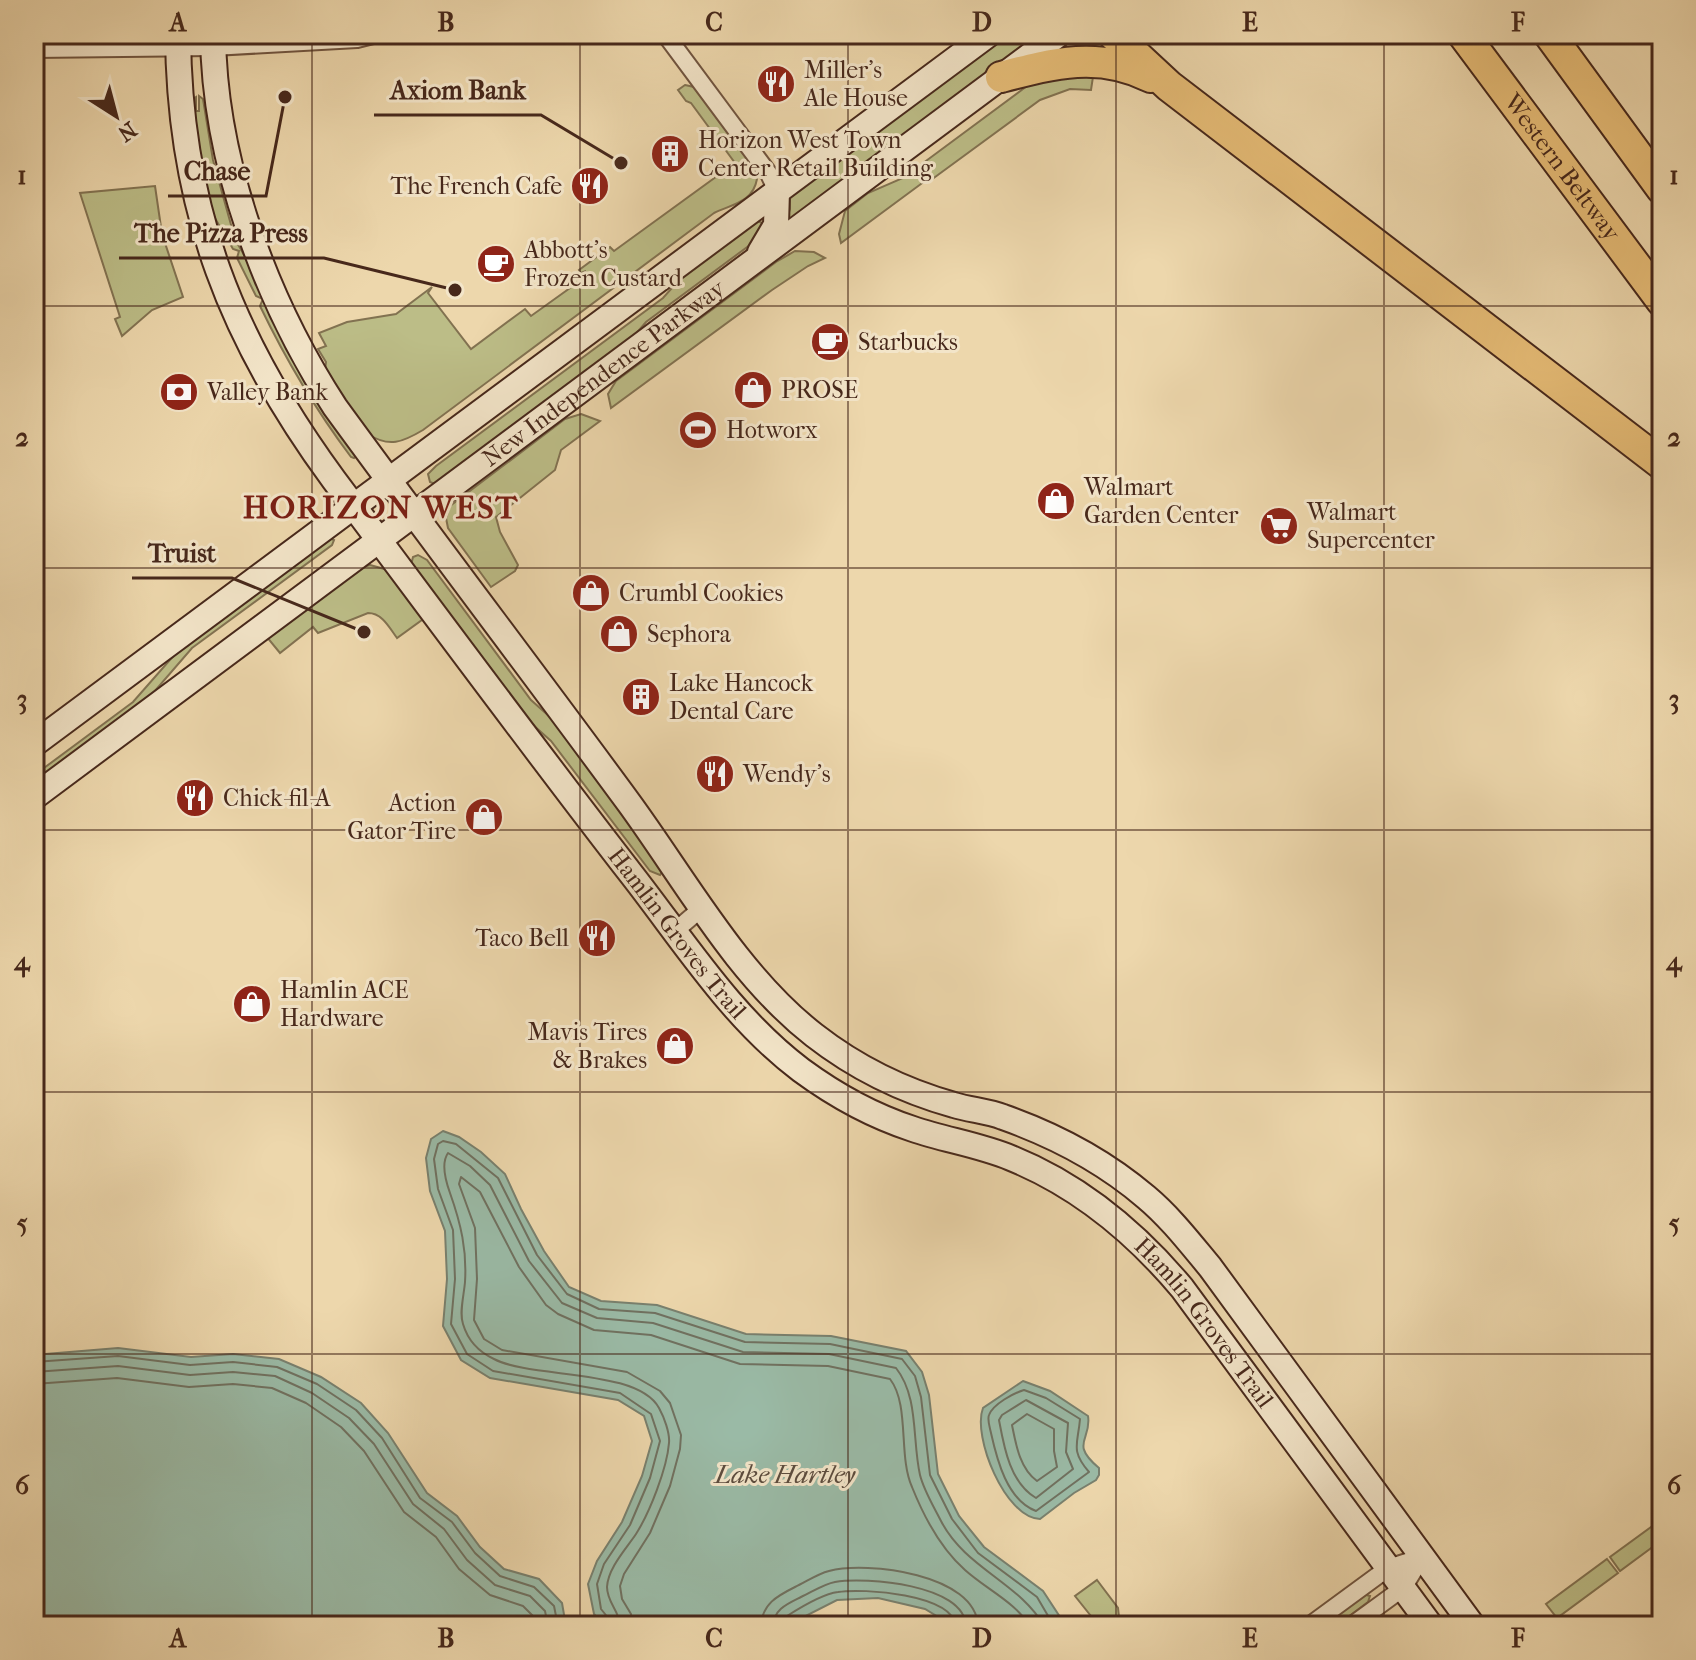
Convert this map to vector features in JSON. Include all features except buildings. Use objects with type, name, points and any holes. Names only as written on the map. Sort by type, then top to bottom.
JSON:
[{"type":"highway","points":[[1113,34],[1169,86],[1662,464]]},
{"type":"highway","name":"Western Beltway","points":[[1463,34],[1662,301]]},
{"type":"highway","points":[[1549,34],[1662,189]]},
{"type":"highway","points":[[1001,77],[1057,62],[1085,61],[1117,65],[1169,86]]},
{"type":"street","points":[[34,49],[178,41],[357,39],[377,34]]},
{"type":"street","points":[[665,34],[769,174],[777,191],[776,225],[752,264]]},
{"type":"street","name":"New Independence Parkway","points":[[34,744],[989,34]]},
{"type":"street","name":"New Independence Parkway","points":[[34,797],[1059,34]]},
{"type":"street","name":"Hamlin Groves Trail","points":[[178,41],[184,128],[200,217],[232,310],[264,376],[354,506],[675,931],[747,1021],[802,1070],[838,1095],[912,1129],[1009,1157],[1089,1199],[1120,1223],[1154,1255],[1182,1288],[1431,1626]]},
{"type":"street","name":"Hamlin Groves Trail","points":[[213,41],[217,89],[234,172],[257,255],[272,294],[316,378],[746,967],[782,1009],[841,1053],[882,1078],[917,1093],[1000,1116],[1036,1130],[1110,1171],[1147,1197],[1180,1230],[1210,1267],[1473,1626]]},
{"type":"street","points":[[675,931],[703,907]]},
{"type":"street","points":[[1309,1626],[1388,1568],[1422,1557]]},
{"type":"street","points":[[1351,1626],[1403,1588],[1422,1557]]},
{"type":"green space","points":[[1006,34],[1041,34],[783,229],[790,209],[790,195]]},
{"type":"green space","points":[[1094,70],[1091,90],[1070,89],[1040,100],[841,243],[839,234],[845,211],[868,193],[903,178],[1031,83]]},
{"type":"green space","points":[[685,85],[694,87],[752,165],[757,179],[751,193],[714,213],[423,430],[396,442],[383,441],[368,434],[325,371],[326,362],[318,349],[326,346],[319,333],[347,322],[396,314],[432,287],[428,293],[471,349],[525,309],[531,316],[570,288],[565,280],[570,277],[570,283],[586,271],[581,273],[579,270],[610,247],[614,251],[735,163],[678,90]]},
{"type":"green space","points":[[199,96],[203,99],[213,160],[235,239],[357,455],[354,458],[325,421],[291,365],[260,306],[263,299],[256,296],[237,258],[239,251],[233,249],[209,208],[193,99],[196,97],[196,111],[199,111]]},
{"type":"green space","points":[[155,186],[162,234],[183,297],[152,310],[122,336],[115,319],[120,317],[80,193]]},
{"type":"green space","points":[[758,221],[764,224],[758,239],[646,322],[622,350],[435,484],[430,482],[428,474],[436,466],[663,298],[688,270]]},
{"type":"green space","points":[[795,251],[814,252],[825,258],[772,290],[611,408],[608,394],[616,381]]},
{"type":"green space","points":[[581,414],[600,421],[561,450],[555,470],[496,517],[500,532],[518,565],[515,571],[491,587],[448,528],[446,518],[450,506],[565,419]]},
{"type":"green space","points":[[329,538],[334,540],[332,545],[192,648],[141,707],[48,775],[45,774],[44,768],[133,702],[183,645]]},
{"type":"green space","points":[[418,555],[427,560],[531,700],[559,725],[662,872],[660,875],[650,871],[551,741],[523,716],[411,565],[413,557]]},
{"type":"green space","points":[[370,565],[388,570],[426,617],[397,638],[381,618],[368,613],[318,633],[313,627],[280,653],[266,636],[360,568]]},
{"type":"green space","points":[[1662,1519],[1662,1540],[1620,1571],[1610,1557]]},
{"type":"green space","points":[[1607,1559],[1618,1573],[1557,1618],[1546,1604]]},
{"type":"green space","points":[[1097,1580],[1118,1608],[1123,1623],[1119,1626],[1099,1626],[1075,1596]]},
{"type":"green space","points":[[1363,1594],[1370,1596],[1368,1602],[1336,1626],[1319,1626]]},
{"type":"water","name":"Lake Hartley","points":[[443,1131],[459,1137],[481,1152],[505,1174],[544,1251],[569,1287],[601,1301],[657,1305],[746,1334],[831,1336],[906,1351],[922,1372],[929,1395],[938,1474],[959,1516],[984,1547],[1043,1591],[1060,1617],[1062,1626],[953,1626],[925,1609],[878,1598],[837,1600],[786,1626],[605,1626],[594,1614],[588,1584],[597,1561],[622,1522],[642,1476],[652,1441],[644,1416],[618,1400],[490,1378],[461,1360],[443,1326],[447,1279],[445,1231],[430,1191],[426,1158],[431,1139]]},
{"type":"water","points":[[118,1348],[191,1357],[233,1354],[279,1359],[321,1377],[361,1403],[388,1433],[427,1493],[457,1516],[480,1547],[504,1569],[539,1579],[562,1603],[566,1626],[45,1626],[34,1619],[34,1355]]},
{"type":"water","points":[[1023,1381],[1050,1391],[1088,1416],[1083,1447],[1099,1468],[1096,1480],[1040,1519],[1027,1515],[1004,1491],[994,1474],[982,1437],[983,1408]]},
{"type":"place","name":"Miller's Ale House","points":[[776,84]]},
{"type":"place","name":"Chase","points":[[285,97]]},
{"type":"place","name":"Horizon West Town Center Retail Building","points":[[670,154]]},
{"type":"place","name":"Axiom Bank","points":[[621,163]]},
{"type":"place","name":"The French Cafe","points":[[590,186]]},
{"type":"place","name":"Abbott's Frozen Custard","points":[[496,264]]},
{"type":"place","name":"The Pizza Press","points":[[455,290]]},
{"type":"place","name":"Starbucks","points":[[830,342]]},
{"type":"place","name":"PROSE","points":[[753,390]]},
{"type":"place","name":"Valley Bank","points":[[179,392]]},
{"type":"place","name":"Hotworx","points":[[698,430]]},
{"type":"place","name":"Walmart Garden Center","points":[[1056,501]]},
{"type":"place","name":"Walmart Supercenter","points":[[1279,526]]},
{"type":"place","name":"Crumbl Cookies","points":[[591,593]]},
{"type":"place","name":"Truist","points":[[364,632]]},
{"type":"place","name":"Sephora","points":[[619,634]]},
{"type":"place","name":"Lake Hancock Dental Care","points":[[641,697]]},
{"type":"place","name":"Wendy's","points":[[715,774]]},
{"type":"place","name":"Chick-fil-A","points":[[195,798]]},
{"type":"place","name":"Action Gator Tire","points":[[484,817]]},
{"type":"place","name":"Taco Bell","points":[[597,938]]},
{"type":"place","name":"Hamlin ACE Hardware","points":[[252,1004]]},
{"type":"place","name":"Mavis Tires & Brakes","points":[[675,1046]]},
{"type":"district","name":"HORIZON WEST","points":[[381,507]]}]
